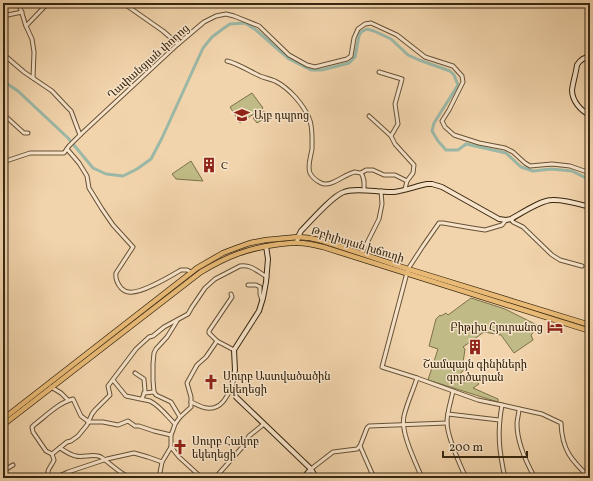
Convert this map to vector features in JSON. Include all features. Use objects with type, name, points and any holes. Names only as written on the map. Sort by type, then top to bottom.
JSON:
[{"type":"main road","name":"Թբիլիսյան խճուղի","points":[[3,419],[201,272],[226,258],[251,249],[297,240],[408,271],[590,326]]},
{"type":"main road","name":"Թբիլիսյան խճուղի","points":[[3,424],[40,393],[51,387],[191,272],[223,253],[250,243],[262,241],[323,241],[362,253],[408,271],[590,331]]},
{"type":"street","points":[[18,3],[32,39],[34,52],[33,78]]},
{"type":"street","points":[[26,26],[48,3]]},
{"type":"street","points":[[123,3],[163,30],[178,44]]},
{"type":"street","points":[[3,16],[22,12]]},
{"type":"street","name":"Ղափանցյան փողոց","points":[[68,148],[80,135],[178,44],[204,22],[216,16],[226,14],[239,17],[259,26],[289,55],[307,65],[315,67],[347,59],[351,56],[354,38],[358,29],[365,24],[371,23],[390,31],[425,56],[454,66],[462,76],[464,82],[442,121],[445,127],[454,135],[479,143],[505,148],[513,152],[530,166],[552,164],[570,166],[590,173]]},
{"type":"street","points":[[3,54],[24,72],[52,91],[71,111],[80,135]]},
{"type":"street","points":[[590,57],[584,58],[577,65],[572,91],[576,103],[590,115]]},
{"type":"street","points":[[227,60],[260,76],[281,84],[290,91],[299,102],[310,119],[312,142],[309,164],[310,173],[314,179],[323,184],[330,184],[355,172],[361,173],[366,170],[373,170],[384,175],[395,175],[407,181]]},
{"type":"street","points":[[379,72],[402,79],[395,104],[398,124],[391,136]]},
{"type":"street","points":[[3,114],[24,133],[28,133]]},
{"type":"street","points":[[370,116],[391,136],[395,144],[414,165],[413,173],[407,181],[405,189]]},
{"type":"street","points":[[3,162],[30,153],[64,153],[68,148],[87,176],[89,188],[102,209],[113,225],[133,247],[115,278],[123,290],[127,292],[143,290],[181,270],[191,272]]},
{"type":"street","points":[[361,173],[364,177],[364,190]]},
{"type":"street","points":[[297,240],[301,231],[330,202],[338,195],[348,190],[394,192],[427,184],[438,185],[499,219],[506,220],[512,219],[544,201],[560,200],[590,207]]},
{"type":"street","points":[[362,253],[378,219],[382,204],[381,191]]},
{"type":"street","points":[[512,219],[513,222],[523,227],[552,255],[560,260],[582,266]]},
{"type":"street","points":[[506,220],[502,225],[485,230],[443,222],[439,223],[408,271],[382,367],[478,400],[542,414],[561,423],[564,445],[569,455],[590,478]]},
{"type":"street","points":[[191,402],[207,408],[215,407],[224,401],[232,386],[235,370],[234,350],[258,310],[262,300],[267,277],[268,259],[266,246]]},
{"type":"street","points":[[52,454],[67,442],[78,436],[87,426],[95,410],[110,396],[108,386],[136,349],[149,337],[188,314],[205,288],[215,280],[244,265],[252,267],[267,277]]},
{"type":"street","points":[[248,285],[256,285],[260,287],[262,300]]},
{"type":"street","points":[[231,294],[232,297],[209,331],[210,335],[217,341],[234,350]]},
{"type":"street","points":[[177,321],[167,337],[156,348],[153,364],[154,392],[157,396],[171,402],[180,417]]},
{"type":"street","points":[[159,478],[162,462],[171,447],[171,435],[175,424],[180,417],[190,409],[191,406],[187,382],[197,365],[206,357],[217,341]]},
{"type":"street","points":[[135,374],[144,379],[144,393],[142,399]]},
{"type":"street","points":[[417,378],[404,417],[403,425],[422,478]]},
{"type":"street","points":[[113,380],[126,396],[150,401],[159,406],[175,424]]},
{"type":"street","points":[[232,386],[236,397],[311,469],[316,478]]},
{"type":"street","points":[[51,387],[61,393],[68,400]]},
{"type":"street","points":[[453,391],[447,424],[460,465],[466,478]]},
{"type":"street","points":[[144,393],[154,392]]},
{"type":"street","points":[[48,477],[48,470],[54,460],[52,454],[46,451],[33,432],[32,427],[68,400],[73,399],[81,416],[89,422],[103,422],[118,425],[128,421],[136,426],[171,435]]},
{"type":"street","points":[[502,405],[499,445],[505,478]]},
{"type":"street","points":[[519,409],[517,424],[519,438],[527,464],[535,478]]},
{"type":"street","points":[[448,414],[500,420]]},
{"type":"street","points":[[215,478],[245,444],[249,436],[264,424]]},
{"type":"street","points":[[303,478],[311,469],[332,452],[356,450],[360,446],[369,426],[447,424]]},
{"type":"street","points":[[360,446],[374,478]]},
{"type":"street","points":[[171,447],[179,457],[202,478]]},
{"type":"street","points":[[60,448],[73,456],[99,456],[122,474],[131,478]]},
{"type":"street","points":[[44,478],[52,478],[104,460],[134,453],[162,462]]},
{"type":"street","points":[[3,471],[13,465]]},
{"type":"street","points":[[118,478],[122,474]]},
{"type":"shaded area","points":[[252,93],[263,108],[240,123],[230,107]]},
{"type":"shaded area","points":[[264,111],[267,117],[257,123],[253,118]]},
{"type":"shaded area","points":[[191,161],[203,181],[176,179],[172,174]]},
{"type":"shaded area","points":[[471,298],[505,309],[539,326],[531,335],[533,340],[514,353],[501,335],[484,332],[463,347],[465,349],[463,363],[466,364],[463,371],[457,376],[460,382],[464,383],[473,377],[479,384],[473,388],[498,399],[498,402],[428,380],[438,349],[429,346],[436,319],[440,315],[441,316],[446,313],[448,315]]},
{"type":"waterway","points":[[3,81],[18,91],[68,138],[93,168],[106,174],[123,176],[137,169],[151,159],[203,48],[212,37],[230,24],[245,23],[256,30],[289,59],[311,70],[322,70],[349,63],[355,57],[361,32],[367,29],[391,39],[408,55],[450,71],[454,75],[458,85],[434,123],[432,131],[446,150],[458,150],[466,144],[506,153],[521,167],[533,171],[551,169],[572,171],[590,180]]},
{"type":"place","name":"Այբ դպրոց","points":[[242,115]]},
{"type":"place","name":"C","points":[[209,165]]},
{"type":"place","name":"Բիթլիս Հյուրանոց","points":[[555,327]]},
{"type":"place","name":"Շամպայն գինիների գործարան","points":[[475,347]]},
{"type":"place","name":"Սուրբ Աստվածածին եկեղեցի","points":[[211,382]]},
{"type":"place","name":"Սուրբ Հակոբ եկեղեցի","points":[[180,447]]}]
